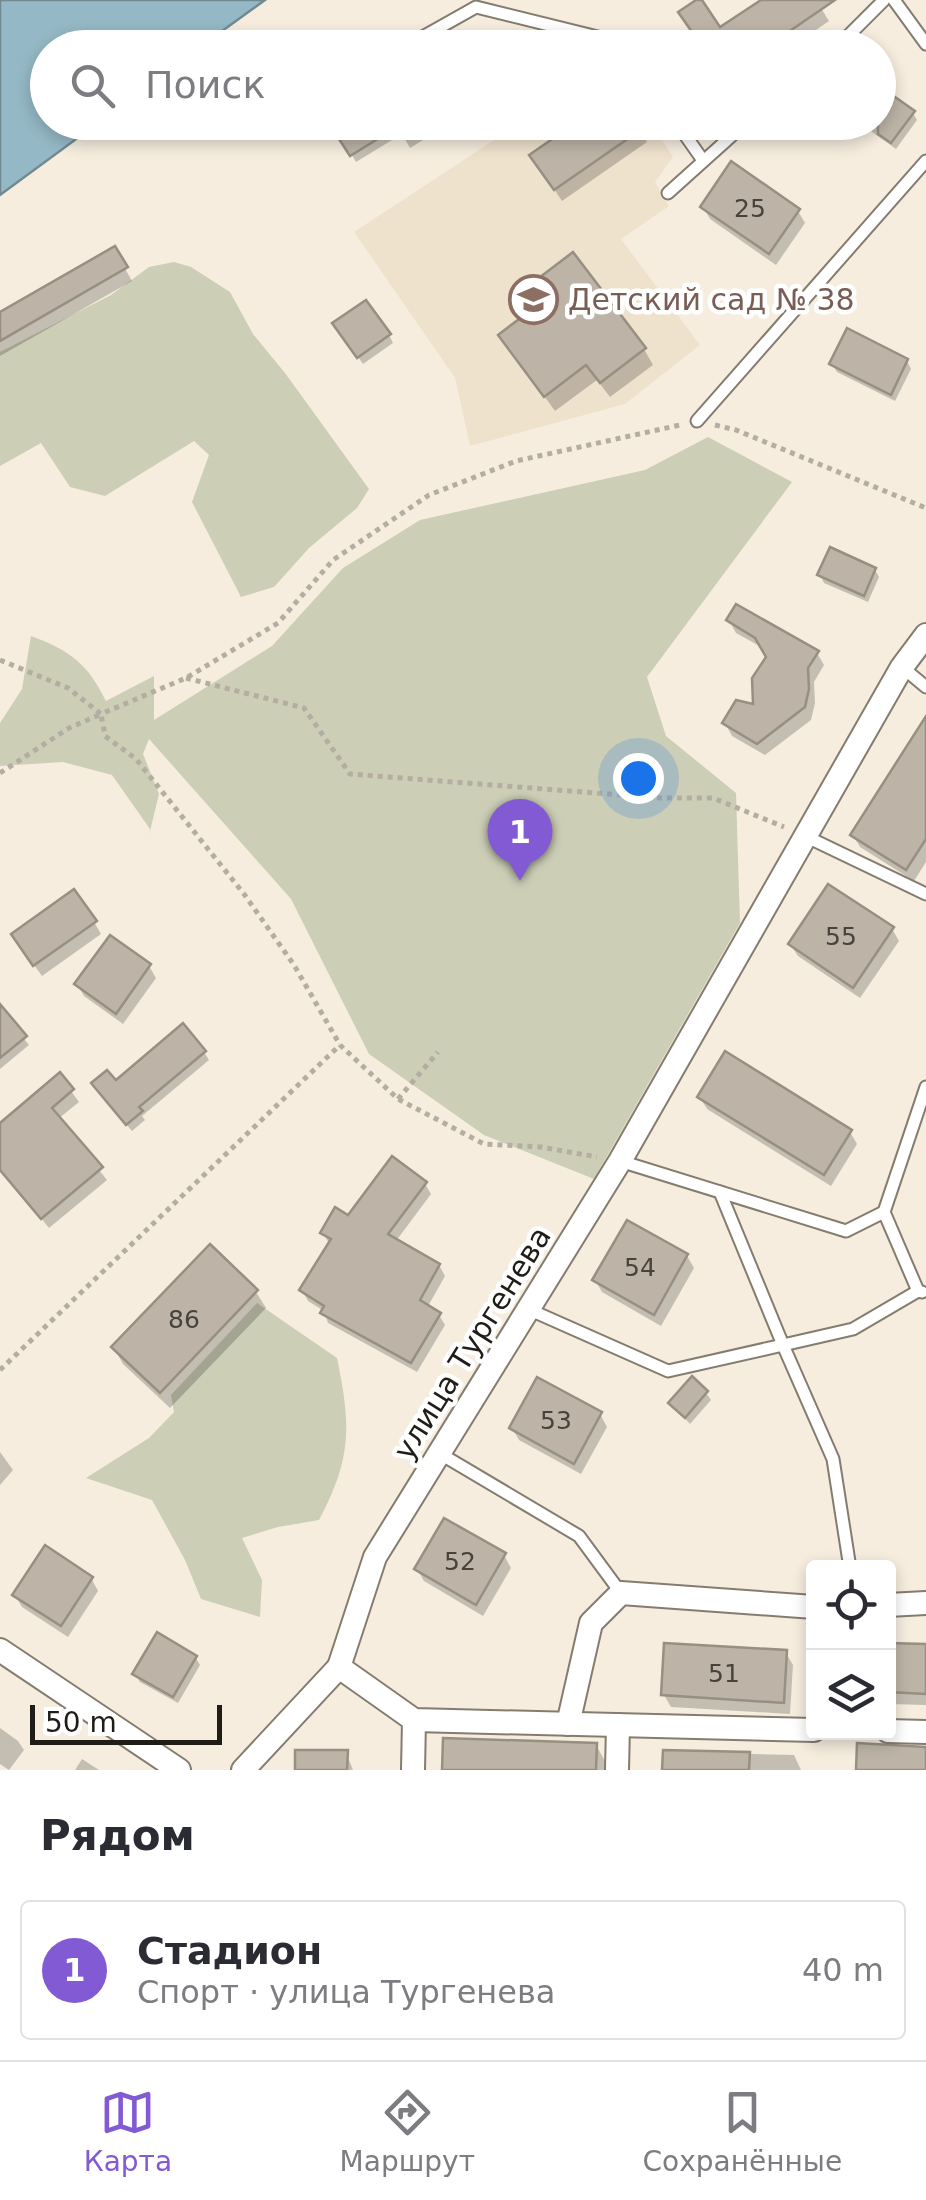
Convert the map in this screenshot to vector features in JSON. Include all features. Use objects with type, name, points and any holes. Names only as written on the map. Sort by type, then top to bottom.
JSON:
[{"type":"street","name":"улица Тургенева","points":[[338,1667],[376,1557],[620,1160],[902,667],[926,635]]},
{"type":"street","points":[[568,1724],[591,1623],[621,1594],[806,1606]]},
{"type":"street","points":[[896,1605],[926,1603]]},
{"type":"street","points":[[0,1650],[179,1770]]},
{"type":"street","points":[[242,1770],[338,1667],[414,1720],[806,1730]]},
{"type":"street","points":[[413,1770],[414,1720]]},
{"type":"street","points":[[617,1770],[618,1725]]},
{"type":"street","points":[[896,1731],[926,1732]]},
{"type":"lane","points":[[854,30],[884,0]]},
{"type":"lane","points":[[894,0],[926,44]]},
{"type":"lane","points":[[435,30],[476,7],[569,30]]},
{"type":"lane","points":[[688,140],[702,160]]},
{"type":"lane","points":[[668,193],[726,140]]},
{"type":"lane","points":[[697,421],[926,162]]},
{"type":"lane","points":[[902,667],[926,687]]},
{"type":"lane","points":[[805,836],[926,894]]},
{"type":"lane","points":[[528,1309],[668,1370],[853,1328],[922,1292],[884,1212],[926,1087]]},
{"type":"lane","points":[[620,1160],[846,1231],[884,1212]]},
{"type":"lane","points":[[720,1192],[834,1459],[849,1560]]},
{"type":"lane","points":[[440,1453],[579,1536],[621,1594]]},
{"type":"path","points":[[0,774],[69,728],[186,678],[278,623],[333,560],[429,496],[516,461],[697,421],[736,430],[926,508]]},
{"type":"path","points":[[0,660],[68,688],[101,714],[106,736],[136,759],[244,894],[294,965],[340,1045],[398,1099],[484,1144],[541,1147],[620,1160]]},
{"type":"path","points":[[186,678],[304,708],[350,774],[660,798],[713,798],[805,836]]},
{"type":"path","points":[[0,1370],[340,1045]]},
{"type":"path","points":[[398,1099],[438,1052]]},
{"type":"shaded area","name":"Детский сад № 38","points":[[494,140],[662,140],[673,157],[655,182],[669,206],[621,239],[700,345],[625,404],[470,446],[455,378],[354,232]]},
{"type":"green space","points":[[174,262],[191,267],[230,292],[253,334],[369,489],[357,508],[309,548],[274,587],[241,597],[192,502],[209,455],[194,441],[105,496],[70,487],[41,443],[0,466],[0,352],[111,295],[149,267]]},
{"type":"green space","points":[[708,437],[792,482],[647,677],[666,736],[736,793],[740,923],[594,1179],[484,1135],[369,1054],[291,899],[149,739],[143,754],[159,794],[149,835],[150,829],[112,775],[63,762],[0,766],[0,723],[22,689],[31,636],[76,660],[106,701],[154,676],[154,720],[272,646],[343,568],[420,520],[645,470]]},
{"type":"green space","points":[[257,1303],[337,1358],[346,1422],[338,1478],[319,1520],[242,1538],[262,1580],[260,1617],[201,1599],[152,1500],[86,1478],[149,1438],[174,1412],[171,1395]]},
{"type":"water","points":[[0,0],[265,0],[224,30],[30,30],[30,140],[75,140],[0,195]]},
{"type":"building","points":[[702,0],[720,27],[761,0],[835,0],[791,30],[691,30],[678,12]]},
{"type":"building","points":[[896,98],[915,111],[896,136]]},
{"type":"building","points":[[340,140],[376,140],[350,156]]},
{"type":"building","points":[[551,140],[626,140],[554,190],[529,155]]},
{"type":"building","points":[[731,161],[800,209],[769,254],[700,207]]},
{"type":"building","points":[[115,246],[128,267],[0,341],[0,312]]},
{"type":"building","points":[[573,252],[646,348],[600,383],[586,365],[544,397],[498,335],[539,304],[531,284]]},
{"type":"building","points":[[366,300],[391,334],[357,358],[332,323]]},
{"type":"building","points":[[847,328],[908,359],[891,395],[829,364]]},
{"type":"building","points":[[830,547],[876,568],[864,596],[817,575]]},
{"type":"building","points":[[736,604],[819,651],[808,668],[805,707],[757,744],[722,723],[736,700],[753,704],[752,678],[766,657],[755,638],[726,620]]},
{"type":"building","points":[[926,716],[926,839],[906,870],[850,835]]},
{"type":"building","points":[[828,884],[894,927],[853,988],[788,944]]},
{"type":"building","points":[[74,889],[97,921],[33,966],[11,934]]},
{"type":"building","points":[[110,935],[151,964],[116,1014],[74,984]]},
{"type":"building","points":[[0,1004],[27,1036],[0,1058]]},
{"type":"building","points":[[183,1023],[206,1051],[139,1107],[143,1111],[126,1125],[91,1083],[107,1070],[116,1080]]},
{"type":"building","points":[[725,1051],[852,1130],[824,1175],[697,1097]]},
{"type":"building","points":[[60,1072],[74,1089],[52,1108],[103,1167],[41,1219],[0,1170],[0,1123]]},
{"type":"building","points":[[392,1156],[427,1182],[388,1234],[440,1264],[420,1300],[441,1313],[411,1363],[320,1313],[324,1306],[299,1290],[331,1239],[320,1233],[335,1207],[348,1215]]},
{"type":"building","points":[[627,1220],[688,1254],[654,1315],[592,1280]]},
{"type":"building","points":[[210,1244],[258,1290],[160,1393],[111,1347]]},
{"type":"building","points":[[692,1376],[708,1391],[685,1418],[668,1403]]},
{"type":"building","points":[[537,1377],[602,1412],[574,1464],[509,1428]]},
{"type":"building","points":[[444,1518],[506,1553],[476,1605],[414,1569]]},
{"type":"building","points":[[45,1545],[93,1577],[61,1626],[12,1595]]},
{"type":"building","points":[[157,1632],[197,1656],[173,1697],[132,1674]]},
{"type":"building","points":[[664,1643],[787,1650],[784,1703],[661,1695]]},
{"type":"building","points":[[896,1643],[926,1644],[926,1694],[896,1692]]},
{"type":"building","points":[[443,1738],[597,1743],[596,1770],[442,1770]]},
{"type":"building","points":[[857,1743],[926,1747],[926,1770],[856,1770]]},
{"type":"building","points":[[295,1750],[348,1750],[347,1770],[295,1770]]},
{"type":"building","points":[[663,1750],[750,1752],[749,1770],[662,1770]]},
{"type":"place","name":"Детский сад № 38","points":[[533,299]]},
{"type":"place","name":"Стадион","points":[[520,881]]}]
